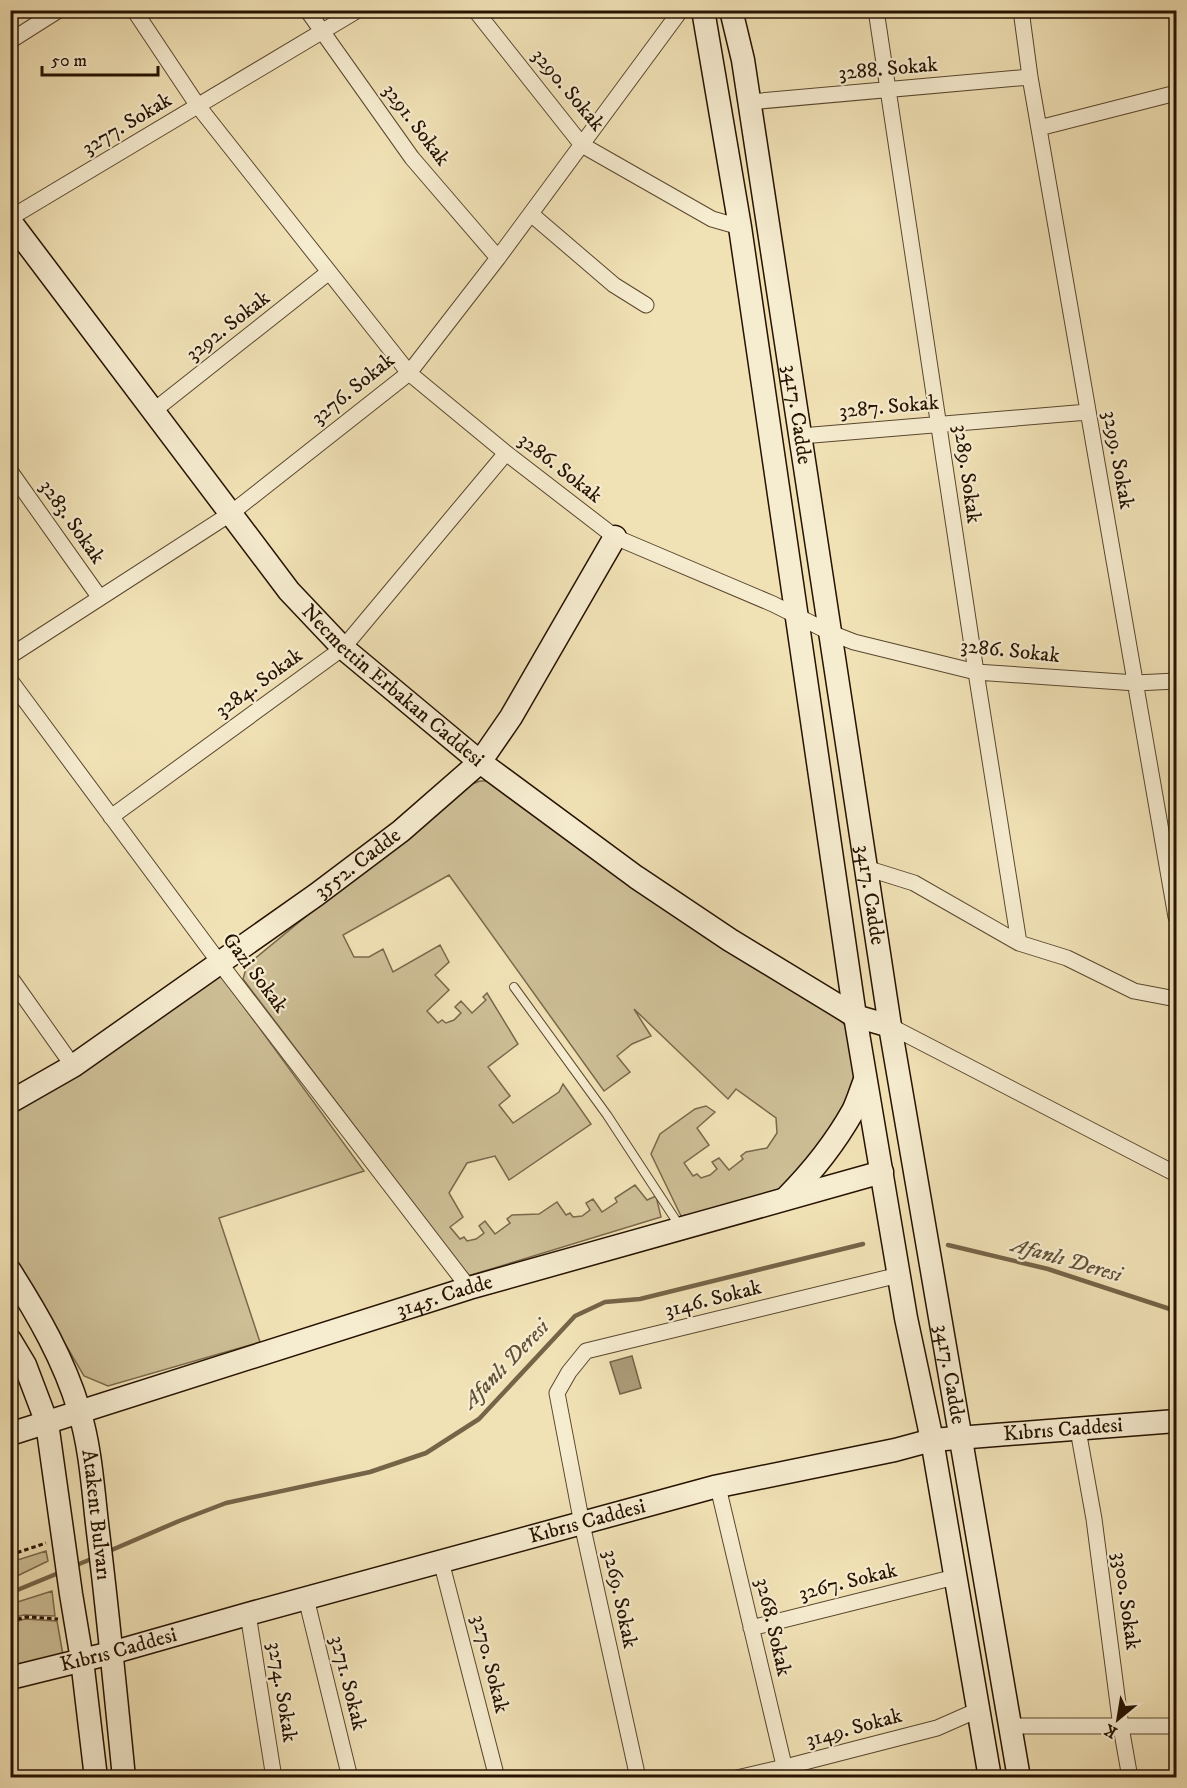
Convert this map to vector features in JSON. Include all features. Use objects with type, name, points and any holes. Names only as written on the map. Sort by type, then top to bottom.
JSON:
[{"type":"street","points":[[10,41],[60,10]]},
{"type":"street","name":"3286. Sokak","points":[[134,10],[198,106],[409,373],[506,453],[615,537],[773,604],[854,642],[976,672],[1136,683],[1176,681]]},
{"type":"street","name":"3291. Sokak","points":[[307,10],[412,158],[498,258]]},
{"type":"street","name":"3277. Sokak","points":[[10,220],[358,10]]},
{"type":"street","name":"3290. Sokak","points":[[475,10],[582,145],[712,219],[740,227]]},
{"type":"street","name":"3276. Sokak","points":[[10,656],[230,514],[409,373],[531,214],[681,10]]},
{"type":"street","name":"3417. Cadde","points":[[704,10],[740,227],[855,1016],[895,1253],[932,1440],[990,1778]]},
{"type":"street","name":"3417. Cadde","points":[[731,10],[743,60],[890,1026],[1019,1778]]},
{"type":"street","name":"3289. Sokak","points":[[876,10],[1018,943]]},
{"type":"street","name":"3299. Sokak","points":[[1021,10],[1030,77],[1176,917]]},
{"type":"street","name":"3288. Sokak","points":[[749,102],[1030,77]]},
{"type":"street","points":[[1039,128],[1176,93]]},
{"type":"street","points":[[531,214],[614,285],[646,304]]},
{"type":"street","name":"Necmettin Erbakan Caddesi","points":[[10,220],[152,412],[289,591],[343,648],[480,762],[636,877],[730,940],[855,1016],[890,1026]]},
{"type":"street","points":[[740,227],[769,229]]},
{"type":"street","name":"3292. Sokak","points":[[152,412],[329,272]]},
{"type":"street","name":"3287. Sokak","points":[[801,436],[1088,412]]},
{"type":"street","name":"3284. Sokak","points":[[111,817],[343,648],[506,453]]},
{"type":"street","name":"3283. Sokak","points":[[10,471],[100,598]]},
{"type":"street","name":"3552. Cadde","points":[[10,1102],[73,1066],[316,895],[401,831],[480,762],[511,717],[615,537]]},
{"type":"street","name":"Gazi Sokak","points":[[10,680],[219,962],[469,1288]]},
{"type":"street","points":[[866,868],[914,883],[1018,943],[1067,958],[1134,991],[1176,999]]},
{"type":"street","points":[[10,977],[73,1066]]},
{"type":"street","points":[[890,1026],[1176,1174]]},
{"type":"street","points":[[785,1199],[810,1175],[835,1140],[854,1109],[866,1078]]},
{"type":"street","name":"3145. Cadde","points":[[10,1434],[469,1288],[882,1172]]},
{"type":"street","name":"Atakent Bulvarı","points":[[10,1271],[44,1326],[80,1411],[91,1470],[124,1778]]},
{"type":"street","name":"3146. Sokak","points":[[556,1393],[586,1351],[899,1275]]},
{"type":"street","name":"Atakent Bulvarı","points":[[10,1340],[25,1365],[47,1423],[82,1660],[96,1778]]},
{"type":"street","name":"3269. Sokak","points":[[556,1393],[582,1524],[638,1778]]},
{"type":"street","name":"Kıbrıs Caddesi","points":[[10,1678],[111,1653],[718,1486],[895,1450],[932,1440],[1176,1421]]},
{"type":"street","name":"3300. Sokak","points":[[1078,1430],[1094,1519],[1121,1727],[1130,1778]]},
{"type":"street","name":"3268. Sokak","points":[[718,1486],[785,1772]]},
{"type":"street","name":"3270. Sokak","points":[[441,1561],[497,1778]]},
{"type":"street","name":"3267. Sokak","points":[[751,1628],[955,1577]]},
{"type":"street","name":"3271. Sokak","points":[[306,1598],[350,1778]]},
{"type":"street","name":"3274. Sokak","points":[[248,1614],[274,1778]]},
{"type":"street","name":"3149. Sokak","points":[[737,1778],[785,1772],[937,1728],[978,1710]]},
{"type":"street","points":[[1010,1726],[1176,1726]]},
{"type":"lane","points":[[514,987],[607,1116],[681,1229]]},
{"type":"path","points":[[10,1555],[64,1543]]},
{"type":"path","points":[[10,1621],[27,1617],[57,1619],[75,1617]]},
{"type":"shaded area","points":[[486,781],[705,935],[809,998],[843,1023],[856,1038],[862,1076],[850,1108],[789,1189],[715,1210],[681,1216],[651,1154],[660,1134],[695,1109],[706,1106],[715,1112],[697,1128],[709,1145],[684,1163],[693,1176],[697,1174],[701,1178],[717,1169],[712,1162],[719,1158],[729,1170],[743,1159],[741,1156],[746,1152],[767,1148],[777,1133],[776,1118],[736,1089],[728,1099],[634,1009],[651,1036],[632,1044],[617,1056],[630,1072],[604,1091],[449,875],[343,935],[354,957],[369,957],[383,949],[393,972],[440,945],[449,962],[435,975],[449,990],[427,1011],[438,1023],[442,1020],[446,1023],[454,1020],[461,1013],[455,1007],[461,1001],[472,1013],[486,1000],[483,997],[487,993],[518,1044],[488,1067],[510,1096],[499,1105],[513,1123],[559,1092],[563,1084],[591,1124],[509,1180],[495,1156],[467,1163],[449,1193],[463,1217],[450,1227],[460,1239],[464,1237],[467,1241],[476,1239],[484,1233],[479,1226],[485,1221],[495,1234],[510,1223],[507,1219],[512,1215],[539,1214],[557,1202],[566,1215],[570,1213],[573,1217],[582,1216],[590,1210],[586,1203],[593,1199],[602,1212],[617,1202],[615,1198],[635,1185],[647,1200],[656,1196],[661,1217],[468,1276],[243,979],[247,965],[462,788]]},
{"type":"shaded area","points":[[220,974],[364,1171],[219,1218],[260,1342],[108,1386],[84,1376],[11,1252],[10,1113]]},
{"type":"shaded area","points":[[632,1356],[641,1388],[620,1394],[610,1362]]},
{"type":"shaded area","points":[[46,1551],[48,1561],[11,1579],[11,1562]]},
{"type":"shaded area","points":[[52,1591],[55,1616],[24,1615],[11,1618],[11,1604]]},
{"type":"shaded area","points":[[25,1619],[57,1621],[63,1655],[11,1668],[11,1623]]},
{"type":"waterway","name":"Afanlı Deresi","points":[[107,1552],[226,1503],[370,1472],[426,1453],[479,1419],[575,1316],[605,1302],[640,1299],[863,1244]]},
{"type":"waterway","name":"Afanlı Deresi","points":[[948,1245],[1048,1269],[1176,1311]]},
{"type":"waterway","name":"Afanlı Deresi","points":[[74,1566],[94,1558]]},
{"type":"waterway","name":"Afanlı Deresi","points":[[10,1593],[61,1572]]}]
